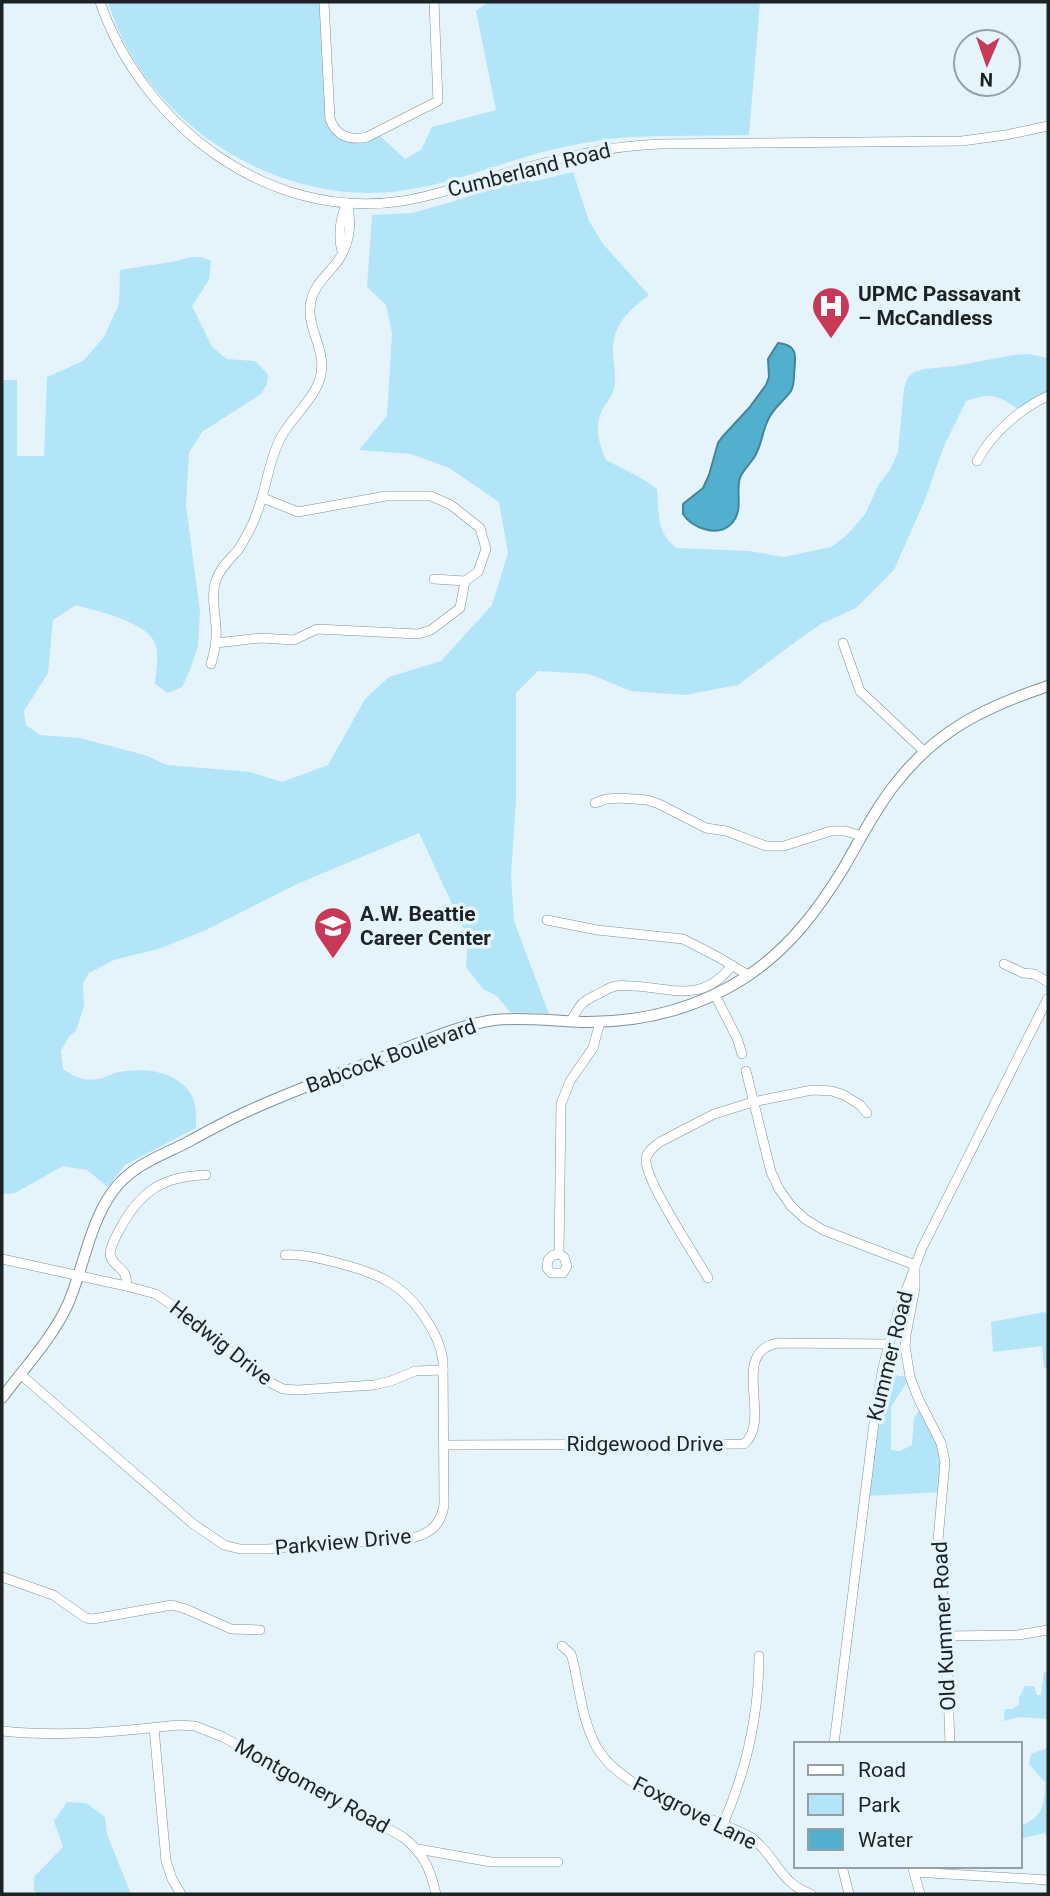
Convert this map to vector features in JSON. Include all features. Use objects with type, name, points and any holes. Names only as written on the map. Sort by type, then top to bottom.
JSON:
[{"type":"main road","name":"Babcock Boulevard","points":[[2,1398],[59,1322],[98,1219],[109,1197],[130,1173],[154,1158],[261,1105],[463,1028],[485,1022],[515,1019],[630,1021],[653,1017],[715,995],[776,954],[813,914],[896,782],[925,752],[957,726],[983,710],[1048,686]]},
{"type":"street","name":"Cumberland Road","points":[[100,2],[116,40],[138,79],[168,115],[200,143],[260,181],[302,195],[347,203],[386,203],[424,197],[578,153],[625,146],[962,141],[1048,126]]},
{"type":"street","points":[[324,2],[329,113],[333,128],[345,137],[355,139],[367,137],[438,101],[434,2]]},
{"type":"street","points":[[211,664],[216,643],[213,600],[215,582],[251,528],[280,441],[290,423],[313,394],[321,373],[320,349],[311,324],[309,308],[313,292],[342,252],[342,215],[347,203]]},
{"type":"street","points":[[977,461],[984,449],[1012,419],[1048,396]]},
{"type":"street","points":[[216,643],[260,639],[294,640],[317,629],[418,634],[431,630],[460,608],[465,582],[478,572],[486,549],[480,528],[451,505],[431,496],[386,496],[298,512],[263,498]]},
{"type":"street","points":[[434,579],[465,582]]},
{"type":"street","points":[[843,643],[860,691],[925,752]]},
{"type":"street","points":[[595,803],[620,798],[647,800],[706,828],[726,831],[766,846],[784,846],[831,831],[845,831],[862,836]]},
{"type":"street","points":[[547,920],[597,930],[683,939],[748,975]]},
{"type":"street","points":[[1004,964],[1023,973],[1034,974],[1048,982]]},
{"type":"street","points":[[571,1021],[579,1006],[587,999],[615,986],[684,992],[698,990],[725,975],[732,965]]},
{"type":"street","points":[[715,995],[737,1038],[742,1054]]},
{"type":"street","name":"Kummer Road","points":[[834,1742],[872,1433],[889,1344],[903,1295],[943,1203],[1048,998]]},
{"type":"street","points":[[559,1254],[561,1104],[570,1082],[593,1048],[600,1022]]},
{"type":"street","points":[[746,1071],[775,1182],[797,1213],[823,1230],[915,1265]]},
{"type":"street","points":[[708,1278],[654,1186],[646,1160],[652,1148],[714,1114],[753,1102],[812,1090],[832,1091],[853,1100],[867,1113]]},
{"type":"street","points":[[126,1286],[126,1275],[113,1261],[110,1252],[131,1209],[147,1192],[167,1182],[180,1177],[205,1175]]},
{"type":"street","name":"Parkview Drive","points":[[20,1374],[192,1523],[216,1542],[231,1548],[268,1549],[412,1538],[425,1534],[437,1525],[444,1511],[442,1352],[429,1324],[416,1304],[391,1282],[344,1265],[285,1255]]},
{"type":"street","name":"Hedwig Drive","points":[[2,1259],[156,1294],[170,1302],[261,1378],[283,1388],[299,1390],[374,1385],[415,1371],[443,1370]]},
{"type":"street","name":"Old Kummer Road","points":[[915,1265],[915,1287],[905,1346],[914,1388],[944,1453],[945,1472],[938,1540],[946,1636],[950,1742]]},
{"type":"street","name":"Ridgewood Drive","points":[[444,1445],[744,1444],[751,1436],[753,1426],[754,1360],[757,1354],[769,1345],[889,1344]]},
{"type":"street","points":[[2,1577],[52,1595],[86,1618],[172,1605],[231,1629],[260,1630]]},
{"type":"street","points":[[946,1636],[1018,1635],[1048,1630]]},
{"type":"street","name":"Foxgrove Lane","points":[[562,1646],[571,1654],[590,1733],[603,1758],[636,1786],[752,1838],[763,1846],[786,1880],[811,1894]]},
{"type":"street","points":[[723,1824],[738,1786],[751,1740],[759,1688],[759,1656]]},
{"type":"street","name":"Montgomery Road","points":[[2,1731],[64,1734],[185,1725],[204,1728],[390,1829],[418,1849]]},
{"type":"street","points":[[154,1728],[166,1861],[181,1894]]},
{"type":"street","points":[[418,1849],[491,1862],[558,1862]]},
{"type":"street","points":[[418,1849],[425,1859],[436,1894]]},
{"type":"street","points":[[842,1868],[847,1894]]},
{"type":"street","points":[[920,1894],[913,1869],[1048,1880]]},
{"type":"green space","points":[[108,2],[324,2],[329,113],[345,137],[376,132],[405,159],[421,150],[432,127],[496,110],[476,11],[488,2],[760,2],[749,135],[647,136],[600,140],[548,151],[443,183],[400,191],[353,192],[307,185],[262,170],[221,148],[183,119],[151,84],[126,45]]},
{"type":"green space","points":[[573,172],[589,221],[603,244],[649,295],[629,312],[616,333],[613,352],[615,384],[599,419],[600,443],[606,460],[657,489],[662,529],[677,548],[749,551],[784,557],[831,547],[847,535],[865,514],[879,484],[890,470],[898,452],[904,388],[914,372],[1028,354],[1048,358],[1048,394],[1020,410],[994,396],[982,396],[966,401],[944,446],[924,502],[894,570],[856,608],[821,624],[738,685],[685,695],[631,691],[589,674],[538,671],[516,693],[516,798],[511,875],[514,921],[549,1014],[510,1012],[497,996],[483,989],[466,967],[468,938],[419,833],[297,884],[204,931],[158,949],[114,960],[89,973],[83,983],[84,1007],[76,1030],[61,1051],[63,1069],[89,1080],[128,1071],[166,1075],[182,1084],[192,1095],[196,1109],[196,1128],[125,1165],[108,1187],[87,1170],[63,1166],[15,1193],[2,1194],[2,380],[17,380],[17,456],[44,456],[47,377],[83,361],[104,337],[119,304],[120,270],[190,257],[211,261],[209,280],[192,306],[211,345],[227,359],[255,361],[268,374],[267,384],[261,394],[202,432],[189,453],[186,505],[200,612],[198,646],[190,670],[182,687],[168,693],[155,684],[156,646],[144,630],[122,619],[76,605],[53,620],[48,673],[24,711],[26,725],[40,735],[79,738],[145,755],[167,765],[250,772],[282,782],[328,765],[365,699],[389,677],[441,661],[492,605],[508,553],[499,502],[449,468],[411,454],[359,450],[387,416],[392,333],[386,305],[367,287],[372,215],[412,213],[524,178],[531,182]]},
{"type":"green space","points":[[1045,1312],[1048,1317],[1048,1369],[1044,1368],[1042,1346],[993,1352],[991,1322]]},
{"type":"green space","points":[[882,1374],[910,1377],[891,1407],[891,1450],[900,1451],[912,1445],[914,1418],[922,1406],[941,1443],[943,1492],[865,1496]]},
{"type":"green space","points":[[1048,1671],[1048,1719],[1019,1717],[1004,1721],[1005,1709],[1019,1705],[1019,1698],[1025,1686],[1034,1686],[1037,1695],[1041,1695],[1044,1672]]},
{"type":"green space","points":[[1048,1748],[1048,1836],[1044,1833],[1022,1838],[1022,1825],[1038,1814],[1044,1797],[1045,1782],[1029,1764],[1031,1754]]},
{"type":"green space","points":[[67,1802],[86,1803],[105,1817],[107,1834],[131,1894],[37,1894],[34,1891],[34,1877],[63,1847],[54,1821]]},
{"type":"water","points":[[778,343],[790,346],[795,353],[792,389],[770,416],[757,452],[741,475],[735,520],[725,529],[698,527],[683,514],[683,504],[703,488],[718,443],[766,385],[769,377],[768,359]]},
{"type":"place","name":"UPMC Passavant – McCandless","points":[[831,340]]},
{"type":"place","name":"A.W. Beattie Career Center","points":[[333,960]]}]
